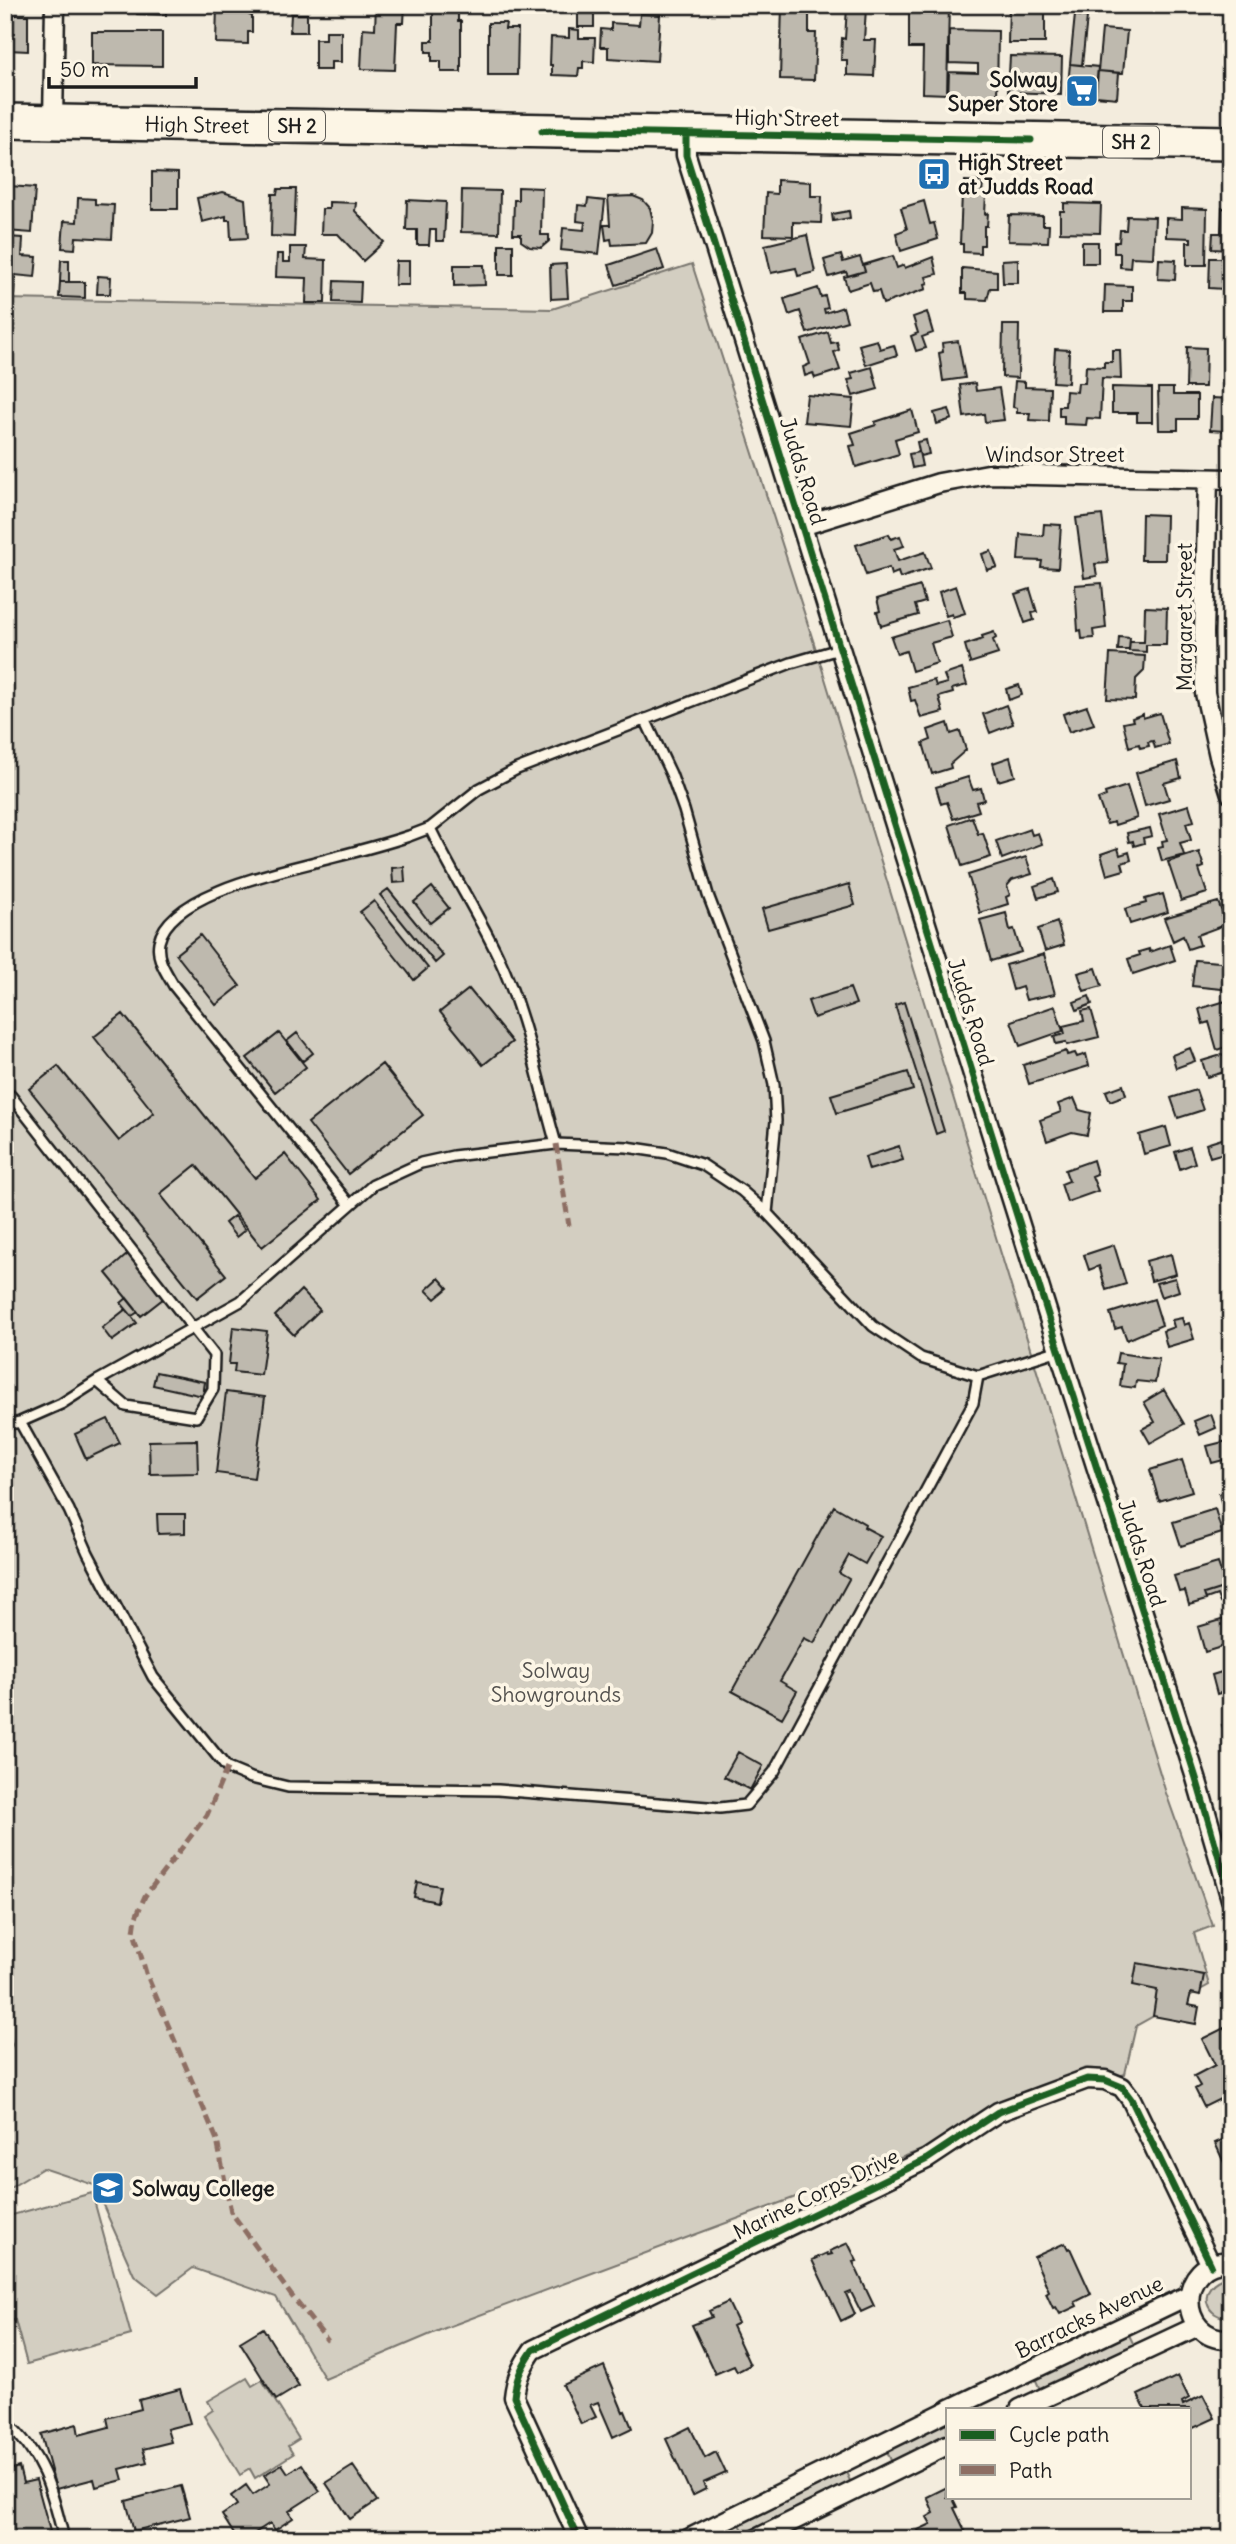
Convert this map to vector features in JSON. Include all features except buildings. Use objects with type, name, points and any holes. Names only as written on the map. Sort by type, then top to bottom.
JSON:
[{"type":"highway","name":"High Street","points":[[5,121],[1231,143]]},
{"type":"street","points":[[53,122],[55,5]]},
{"type":"street","name":"Judds Road","points":[[686,134],[686,155],[1059,1350],[1196,1778],[1231,1899]]},
{"type":"street","name":"Windsor Street","points":[[802,526],[939,483],[988,474],[1231,479]]},
{"type":"street","name":"Margaret Street","points":[[1208,479],[1205,693],[1219,756],[1231,794]]},
{"type":"street","name":"Marine Corps Drive","points":[[579,2539],[514,2397],[520,2368],[533,2350],[927,2159],[998,2112],[1087,2079],[1105,2080],[1122,2087],[1131,2099],[1211,2265]]},
{"type":"street","points":[[1231,2262],[1211,2265],[1200,2272],[1189,2295],[1189,2308],[1198,2326],[1214,2337],[1231,2339]]},
{"type":"street","name":"Barracks Avenue","points":[[953,2408],[1189,2295]]},
{"type":"street","name":"Barracks Avenue","points":[[1010,2380],[1022,2408],[1198,2326]]},
{"type":"street","name":"Barracks Avenue","points":[[688,2539],[718,2533],[862,2452],[946,2411]]},
{"type":"street","points":[[756,2539],[946,2446]]},
{"type":"street","points":[[862,2452],[876,2481]]},
{"type":"lane","points":[[350,1205],[174,986],[160,959],[160,941],[173,919],[230,886],[290,867],[385,844],[430,828],[480,789],[517,769],[791,663],[839,649]]},
{"type":"lane","points":[[645,719],[671,774],[708,895],[764,1041],[774,1086],[776,1121],[767,1213]]},
{"type":"lane","points":[[430,828],[451,873],[498,956],[515,999],[556,1144]]},
{"type":"lane","points":[[10,1096],[214,1355],[213,1389],[196,1416],[126,1406],[97,1381]]},
{"type":"lane","points":[[5,1425],[20,1422],[61,1404],[241,1301],[373,1185],[421,1163],[453,1156],[556,1144],[627,1147],[667,1153],[703,1165],[742,1191],[767,1213],[873,1326],[921,1358],[978,1376],[1059,1350]]},
{"type":"lane","points":[[20,1422],[69,1510],[88,1553],[153,1677],[227,1768],[251,1778],[288,1787],[498,1790],[720,1808],[746,1805],[774,1772],[972,1403],[978,1376]]},
{"type":"lane","points":[[5,2421],[41,2464],[54,2499],[64,2539]]},
{"type":"green space","name":"Solway Showgrounds","points":[[692,264],[820,662],[1166,1793],[1213,1926],[1194,1933],[1209,1985],[1136,2026],[1125,2074],[445,2328],[325,2379],[276,2297],[193,2268],[158,2294],[134,2275],[94,2185],[43,2168],[5,2191],[5,2061],[12,2045],[5,2015],[5,299],[552,309]]},
{"type":"green space","points":[[92,2193],[131,2335],[27,2364],[15,2320],[5,2322],[5,2217]]},
{"type":"green space","points":[[1221,2279],[1231,2280],[1231,2317],[1215,2314],[1207,2303],[1209,2290]]},
{"type":"green space","points":[[1128,2333],[1134,2345],[1040,2390],[1035,2378]]},
{"type":"green space","points":[[247,2378],[252,2386],[262,2380],[299,2439],[288,2446],[293,2454],[255,2478],[250,2469],[240,2475],[204,2416],[213,2410],[208,2401]]},
{"type":"green space","points":[[946,2422],[946,2436],[892,2463],[887,2451]]},
{"type":"green space","points":[[846,2472],[851,2483],[745,2535],[740,2524]]},
{"type":"marked path","points":[[556,1144],[569,1226]]},
{"type":"marked path","points":[[227,1768],[207,1815],[145,1896],[136,1917],[134,1932],[146,1973],[217,2140],[231,2212],[328,2341]]},
{"type":"cycle path","points":[[542,131],[1031,140]]},
{"type":"cycle path","points":[[686,134],[686,155],[1059,1350],[1196,1778],[1231,1899]]},
{"type":"cycle path","points":[[579,2539],[514,2397],[520,2372],[533,2350],[927,2159],[998,2112],[1087,2079],[1105,2080],[1122,2087],[1131,2099],[1211,2265]]},
{"type":"place","name":"Solway Super Store","points":[[1082,91]]},
{"type":"place","name":"High Street at Judds Road","points":[[934,174]]},
{"type":"place","name":"Solway College","points":[[108,2188]]}]
